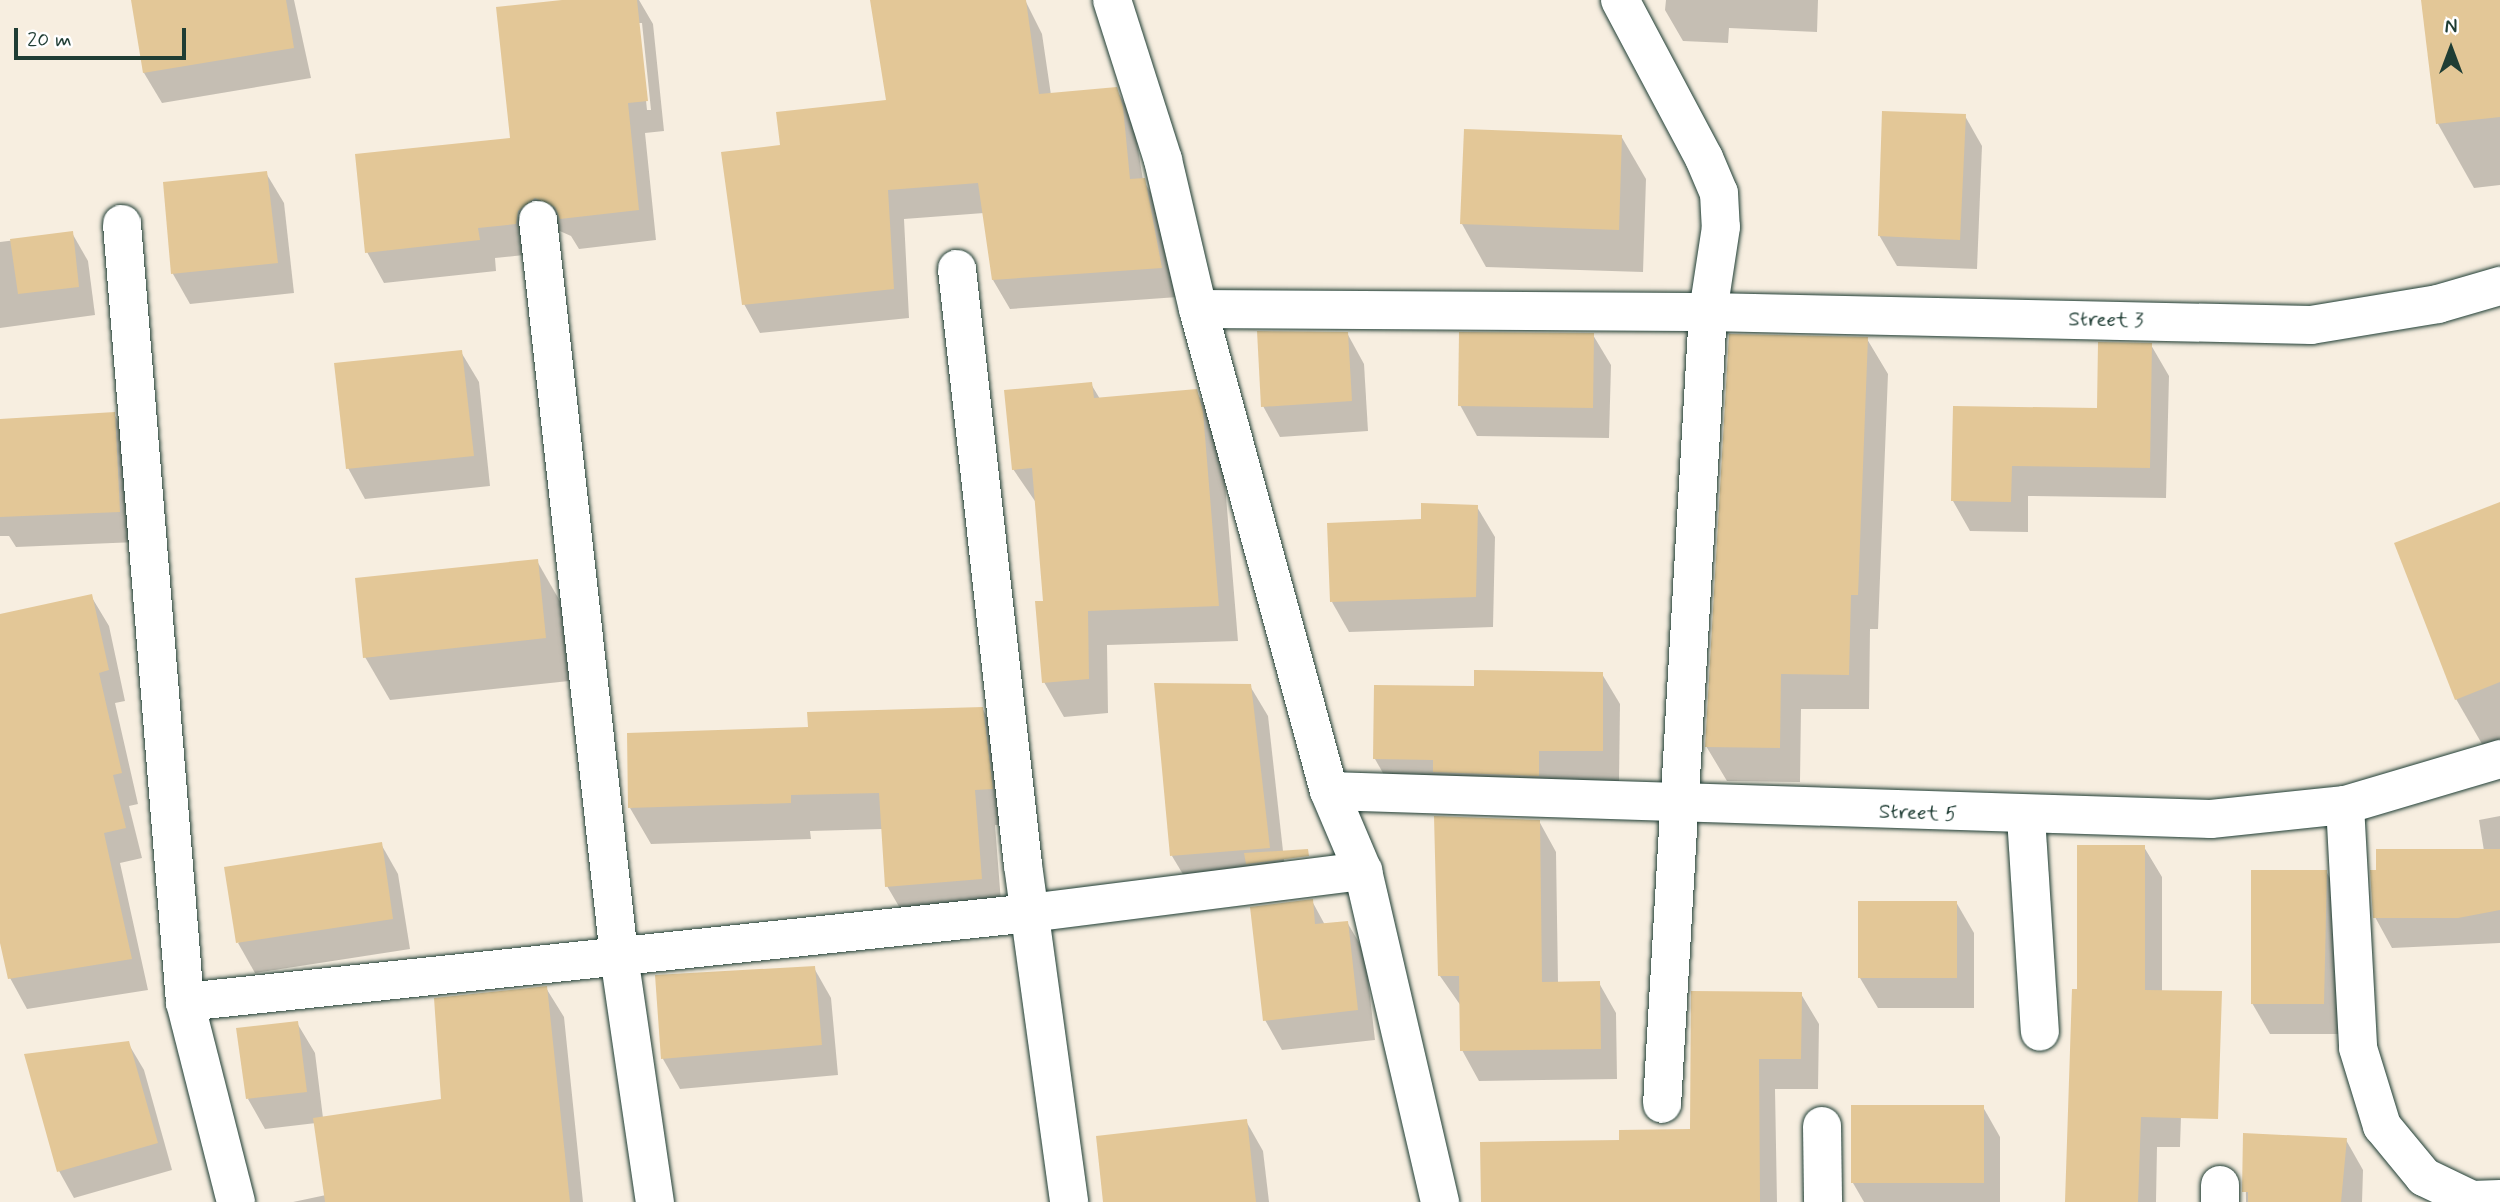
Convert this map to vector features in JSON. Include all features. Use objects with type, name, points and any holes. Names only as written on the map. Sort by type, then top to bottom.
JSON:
[{"type":"street","points":[[1112,0],[1163,160],[1198,309],[1329,791],[1363,872],[1440,1202]]},
{"type":"street","points":[[1620,0],[1719,193],[1721,227],[1708,312],[1661,1104]]},
{"type":"street","points":[[538,220],[619,956],[655,1202]]},
{"type":"street","points":[[122,224],[186,1002],[236,1202]]},
{"type":"street","points":[[957,269],[1030,913],[1069,1202]]},
{"type":"street","name":"Street 3","points":[[1198,309],[1708,312],[2311,324],[2438,304],[2500,286]]},
{"type":"street","name":"Street 5","points":[[1329,791],[2025,817],[2211,820],[2345,805],[2500,760]]},
{"type":"street","points":[[2345,805],[2358,1048],[2382,1126],[2424,1178],[2482,1200]]},
{"type":"street","points":[[2025,817],[2040,1032]]},
{"type":"street","points":[[186,1002],[1030,913],[1363,872]]},
{"type":"street","points":[[1822,1126],[1823,1202]]},
{"type":"building","points":[[131,0],[286,0],[294,48],[143,73]]},
{"type":"building","points":[[562,0],[637,0],[648,101],[628,103],[639,210],[560,219],[555,207],[535,198],[518,211],[516,224],[478,228],[480,240],[365,253],[355,154],[510,138],[496,7]]},
{"type":"building","points":[[870,0],[1026,0],[1039,94],[1117,87],[1123,107],[1130,179],[1145,178],[1162,268],[992,280],[978,183],[888,190],[894,289],[742,305],[721,152],[780,145],[776,112],[886,100]]},
{"type":"building","points":[[2421,0],[2500,0],[2500,117],[2436,124]]},
{"type":"building","points":[[1882,111],[1966,114],[1960,240],[1878,236]]},
{"type":"building","points":[[1464,129],[1622,135],[1619,230],[1460,224]]},
{"type":"building","points":[[267,171],[278,263],[171,274],[163,182]]},
{"type":"building","points":[[73,231],[79,287],[18,294],[10,239]]},
{"type":"building","points":[[1257,331],[1348,332],[1352,401],[1261,407]]},
{"type":"building","points":[[1459,332],[1594,333],[1593,408],[1458,406]]},
{"type":"building","points":[[1729,334],[1868,337],[1858,595],[1851,595],[1849,675],[1781,674],[1780,748],[1705,747]]},
{"type":"building","points":[[2098,342],[2152,343],[2150,468],[2012,466],[2011,502],[1951,501],[1953,406],[2097,408]]},
{"type":"building","points":[[462,350],[474,456],[346,469],[334,363]]},
{"type":"building","points":[[1092,382],[1094,398],[1197,389],[1203,412],[1219,606],[1088,611],[1089,679],[1042,683],[1035,601],[1043,601],[1032,468],[1012,470],[1004,390]]},
{"type":"building","points":[[115,412],[120,512],[0,517],[0,419]]},
{"type":"building","points":[[2500,502],[2500,682],[2455,700],[2394,543]]},
{"type":"building","points":[[1421,503],[1478,505],[1476,597],[1330,602],[1327,523],[1421,519]]},
{"type":"building","points":[[538,559],[546,638],[363,658],[355,578]]},
{"type":"building","points":[[92,594],[109,670],[99,673],[122,773],[113,775],[126,828],[104,833],[132,959],[8,979],[0,943],[0,614]]},
{"type":"building","points":[[1474,670],[1603,672],[1603,751],[1539,751],[1539,776],[1433,772],[1433,760],[1373,759],[1374,685],[1474,686]]},
{"type":"building","points":[[1154,683],[1251,684],[1270,848],[1170,856]]},
{"type":"building","points":[[983,707],[993,789],[975,790],[982,879],[885,887],[879,793],[791,795],[791,803],[628,808],[627,733],[808,727],[807,712]]},
{"type":"building","points":[[1434,816],[1540,820],[1542,982],[1600,981],[1601,1049],[1460,1051],[1459,976],[1438,976]]},
{"type":"building","points":[[382,842],[393,919],[236,943],[224,867]]},
{"type":"building","points":[[2077,845],[2145,845],[2145,990],[2222,991],[2218,1119],[2141,1117],[2138,1202],[2065,1202],[2072,989],[2077,989]]},
{"type":"building","points":[[1308,849],[1309,856],[1246,864],[1244,853]]},
{"type":"building","points":[[2376,849],[2500,849],[2500,910],[2458,918],[2373,918],[2370,870],[2376,870]]},
{"type":"building","points":[[2251,870],[2327,870],[2324,1004],[2251,1004]]},
{"type":"building","points":[[1313,899],[1315,924],[1348,921],[1358,1010],[1263,1021],[1250,907]]},
{"type":"building","points":[[1858,901],[1957,901],[1957,978],[1858,978]]},
{"type":"building","points":[[815,966],[822,1045],[661,1059],[655,975]]},
{"type":"building","points":[[547,986],[570,1202],[325,1202],[313,1118],[441,1099],[434,998]]},
{"type":"building","points":[[1691,991],[1802,992],[1801,1059],[1759,1059],[1760,1202],[1481,1202],[1480,1142],[1619,1140],[1619,1130],[1690,1129]]},
{"type":"building","points":[[298,1021],[307,1092],[246,1099],[236,1028]]},
{"type":"building","points":[[129,1041],[158,1143],[57,1172],[24,1054]]},
{"type":"building","points":[[1851,1105],[1984,1105],[1984,1183],[1851,1183]]},
{"type":"building","points":[[1247,1119],[1256,1202],[1103,1202],[1096,1136]]},
{"type":"building","points":[[2243,1133],[2347,1138],[2341,1202],[2248,1202],[2248,1192],[2242,1192]]}]
